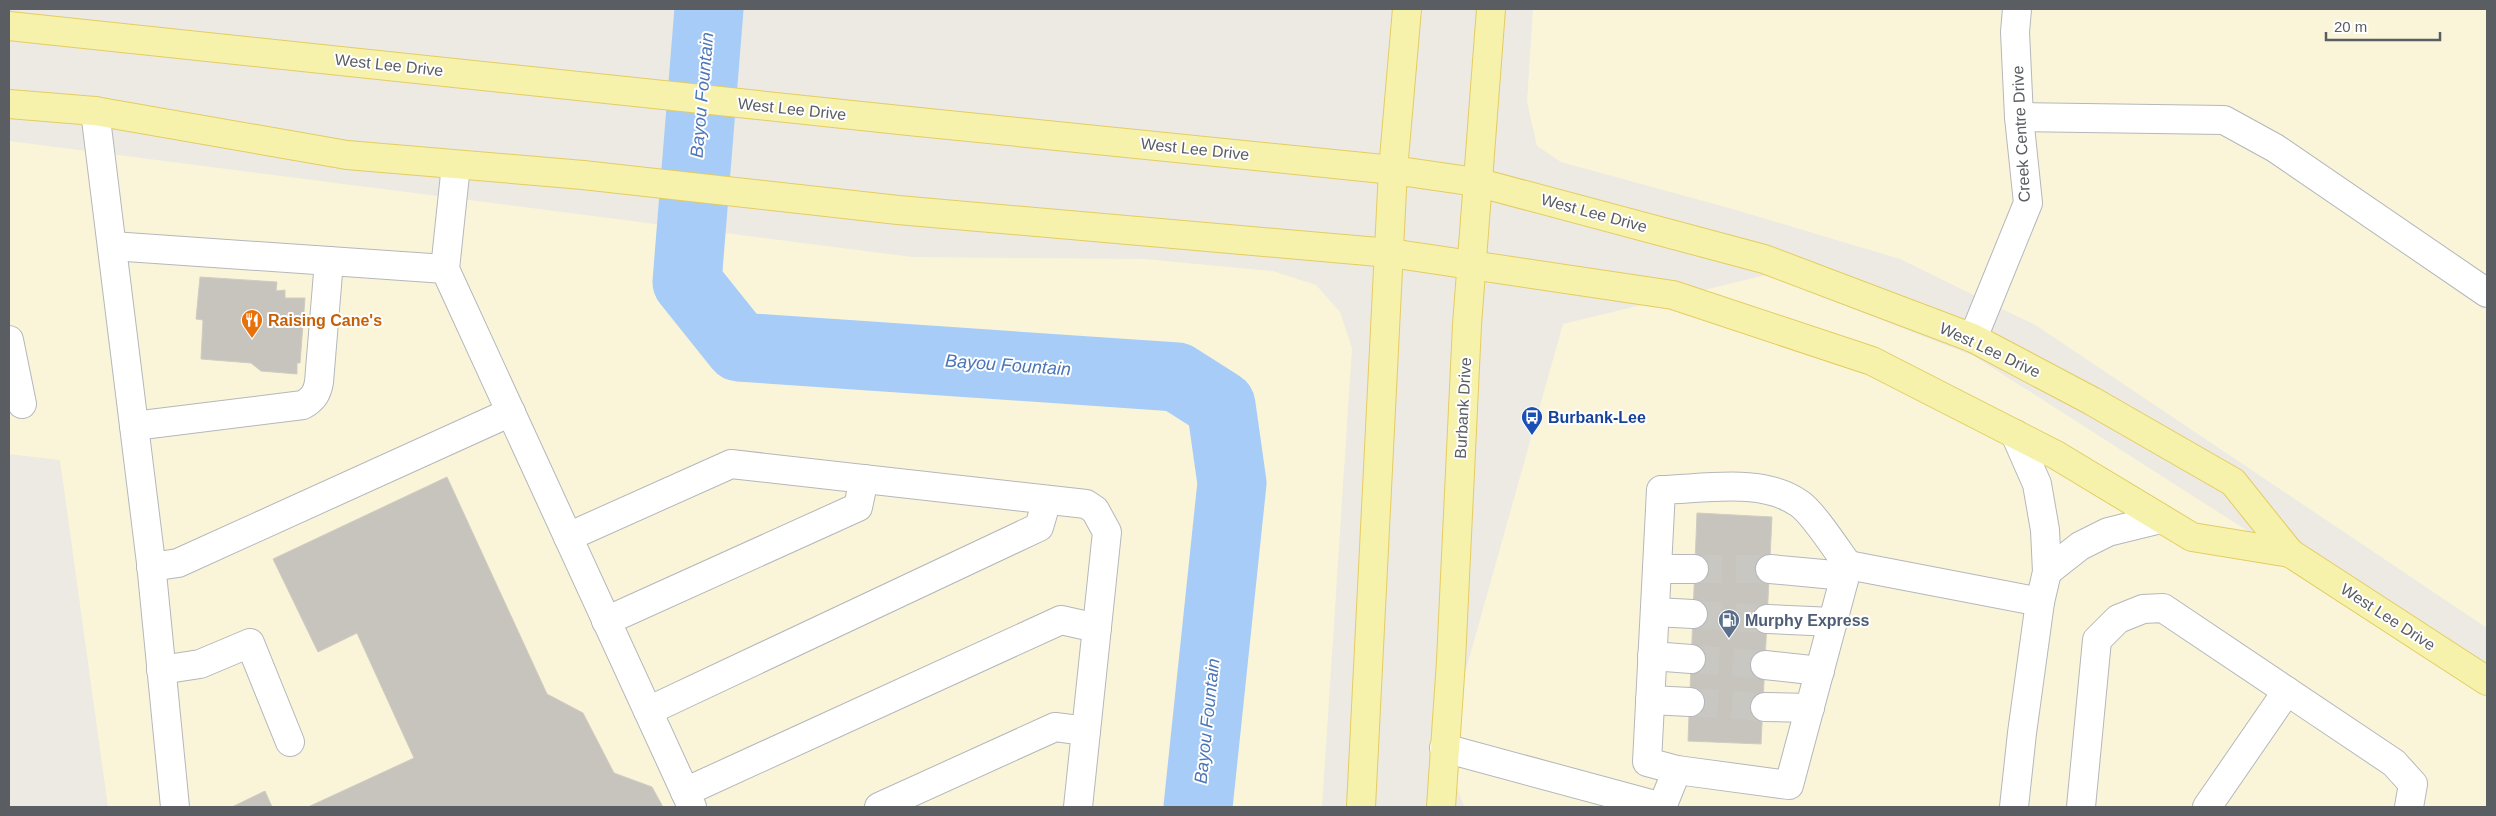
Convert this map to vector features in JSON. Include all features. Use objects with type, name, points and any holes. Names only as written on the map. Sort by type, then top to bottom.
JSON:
[{"type":"main road","points":[[1361,807],[1394,170],[1407,9]]},
{"type":"main road","name":"Burbank Drive","points":[[1441,807],[1451,661],[1476,182],[1491,9]]},
{"type":"main road","name":"West Lee Drive","points":[[9,26],[909,122],[1394,170],[1476,182],[1764,259],[1972,338],[2092,401],[2233,482],[2290,553],[2487,681]]},
{"type":"main road","name":"West Lee Drive","points":[[9,104],[95,110],[347,155],[583,175],[898,210],[1390,253],[1673,295],[1872,361],[2056,455],[2192,538],[2290,553]]},
{"type":"street","name":"Creek Centre Drive","points":[[1972,338],[2028,203],[2020,117],[2016,32],[2017,9]]},
{"type":"street","points":[[95,110],[151,566],[175,807]]},
{"type":"street","points":[[2020,117],[2224,120],[2275,148],[2487,294]]},
{"type":"street","points":[[456,165],[445,269],[688,799],[1061,620],[1097,628]]},
{"type":"street","points":[[112,246],[445,269]]},
{"type":"street","points":[[134,426],[303,405],[313,399],[319,382],[329,261]]},
{"type":"street","points":[[9,340],[22,404]]},
{"type":"street","points":[[151,566],[178,562],[511,412]]},
{"type":"street","points":[[2014,807],[2040,602],[2047,572],[2044,530],[2037,484],[2015,434]]},
{"type":"street","points":[[568,537],[732,464],[1086,504],[1095,510],[1108,532],[1078,807]]},
{"type":"street","points":[[606,621],[858,507],[864,479]]},
{"type":"street","points":[[1758,487],[1779,493],[1801,505],[1846,570],[1789,785],[1677,770],[1647,762],[1661,490],[1758,487]]},
{"type":"street","points":[[648,711],[1039,527],[1047,500]]},
{"type":"street","points":[[2047,572],[2080,546],[2108,532],[2161,519]]},
{"type":"street","points":[[1657,569],[1694,568]]},
{"type":"street","points":[[1770,569],[1846,570],[2040,602]]},
{"type":"street","points":[[2081,807],[2097,640],[2118,619],[2143,609],[2163,608],[2394,764],[2413,784],[2409,807]]},
{"type":"street","points":[[1655,612],[1693,614]]},
{"type":"street","points":[[1767,619],[1833,622]]},
{"type":"street","points":[[161,670],[200,664],[250,643],[290,742]]},
{"type":"street","points":[[1652,656],[1691,659]]},
{"type":"street","points":[[1765,665],[1820,671]]},
{"type":"street","points":[[2206,807],[2287,691]]},
{"type":"street","points":[[1650,700],[1690,702]]},
{"type":"street","points":[[1765,707],[1810,708]]},
{"type":"street","points":[[879,807],[1055,727],[1086,731]]},
{"type":"street","points":[[1444,748],[1662,807],[1677,770]]},
{"type":"shaded area","points":[[1533,9],[2487,9],[2487,628],[2037,326],[1900,259],[1736,210],[1561,162],[1537,146],[1527,102]]},
{"type":"shaded area","points":[[9,141],[912,257],[1144,259],[1273,271],[1316,285],[1340,312],[1352,348],[1322,807],[108,807],[60,460],[9,454]]},
{"type":"shaded area","points":[[1766,275],[1974,356],[2487,684],[2487,807],[1464,807],[1444,748],[1563,324]]},
{"type":"building","name":"Raising Cane's","points":[[200,277],[277,282],[276,291],[285,290],[285,298],[305,298],[300,363],[297,363],[297,374],[261,371],[251,363],[201,359],[203,320],[196,319]]},
{"type":"building","points":[[447,477],[547,694],[583,713],[614,773],[652,787],[663,807],[308,807],[414,758],[357,633],[318,652],[273,559]]},
{"type":"building","name":"Murphy Express","points":[[1697,513],[1772,517],[1761,744],[1688,741]]},
{"type":"building","points":[[265,791],[272,807],[232,807]]},
{"type":"waterway","name":"Bayou Fountain","points":[[709,9],[687,282],[739,347],[1177,377],[1221,405],[1232,483],[1198,807]]},
{"type":"tunnel","points":[[1694,569],[1770,569]]},
{"type":"tunnel","points":[[1693,614],[1767,619]]},
{"type":"tunnel","points":[[1691,659],[1765,665]]},
{"type":"tunnel","points":[[1690,702],[1765,707]]},
{"type":"place","name":"Raising Cane's","points":[[252,339]]},
{"type":"place","name":"Burbank-Lee","points":[[1532,436]]},
{"type":"place","name":"Murphy Express","points":[[1729,639]]}]
